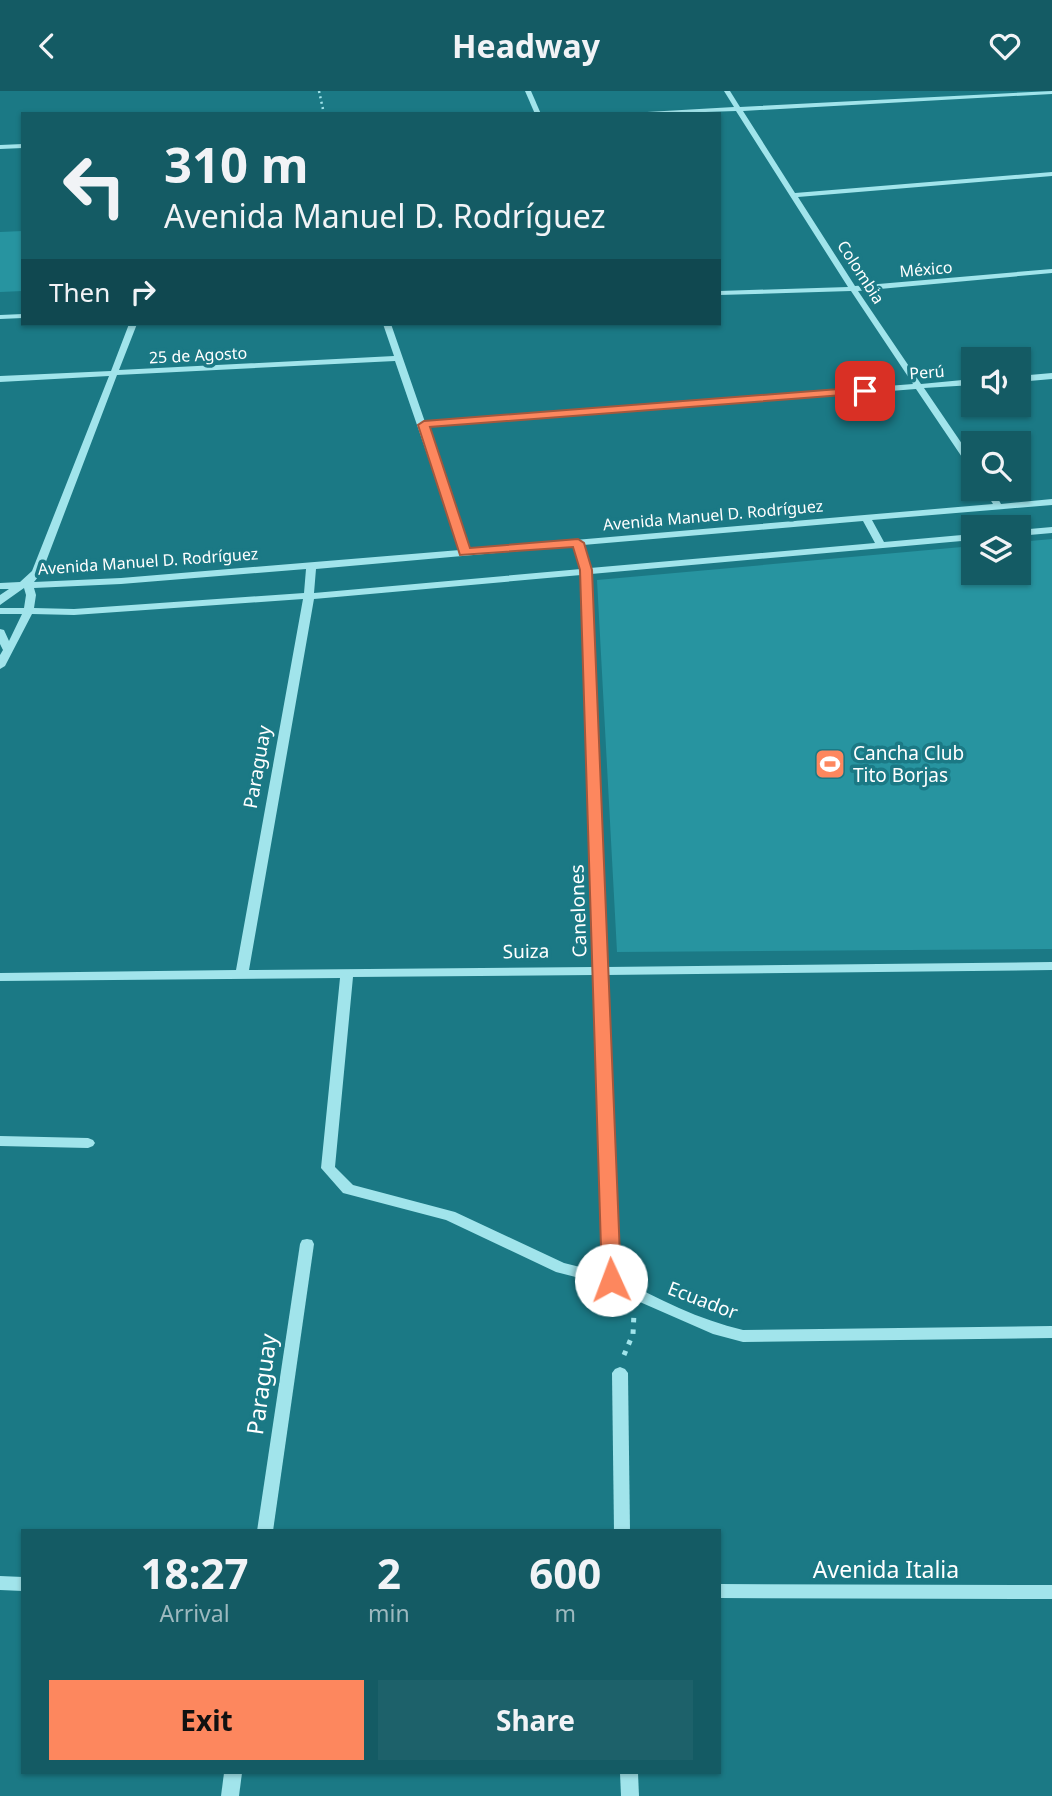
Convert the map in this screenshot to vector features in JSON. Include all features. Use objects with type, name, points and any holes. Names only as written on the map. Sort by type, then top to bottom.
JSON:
[{"type":"street","points":[[528,91],[537,112]]},
{"type":"street","name":"Colombia","points":[[727,91],[853,289],[961,449]]},
{"type":"street","points":[[693,112],[1052,92]]},
{"type":"street","points":[[0,147],[21,146]]},
{"type":"street","points":[[793,194],[1052,174]]},
{"type":"street","name":"México","points":[[721,293],[853,289],[1052,271]]},
{"type":"street","points":[[0,317],[21,316]]},
{"type":"street","points":[[0,602],[10,592],[28,585],[37,572],[132,326]]},
{"type":"street","points":[[388,326],[424,425],[465,552]]},
{"type":"street","name":"25 de Agosto","points":[[0,379],[398,358]]},
{"type":"street","points":[[1031,378],[1052,376]]},
{"type":"street","name":"Perú","points":[[424,425],[961,383]]},
{"type":"street","points":[[995,501],[999,507]]},
{"type":"street","name":"Avenida Manuel D. Rodríguez","points":[[0,586],[121,581],[310,566],[1052,502]]},
{"type":"street","points":[[866,518],[881,545]]},
{"type":"street","points":[[1031,532],[1052,530]]},
{"type":"street","points":[[0,611],[74,612],[309,596],[961,538]]},
{"type":"street","name":"Canelones","points":[[578,543],[586,570],[611,1280]]},
{"type":"street","name":"Paraguay","points":[[242,974],[309,596],[310,566]]},
{"type":"street","points":[[0,666],[28,611],[31,592],[28,585]]},
{"type":"street","points":[[0,632],[7,648]]},
{"type":"street","name":"Suiza","points":[[0,977],[1052,966]]},
{"type":"street","name":"Ecuador","points":[[347,973],[328,1168],[348,1189],[450,1216],[561,1268],[611,1280],[638,1295],[718,1330],[743,1336],[1052,1332]]},
{"type":"street","points":[[0,1141],[88,1143]]},
{"type":"street","name":"Paraguay","points":[[265,1529],[307,1244]]},
{"type":"street","points":[[620,1373],[622,1529]]},
{"type":"street","points":[[0,1583],[21,1584]]},
{"type":"street","name":"Avenida Italia","points":[[721,1591],[1052,1592]]},
{"type":"street","points":[[230,1796],[233,1774]]},
{"type":"street","points":[[629,1774],[629,1796]]},
{"type":"path","points":[[318,91],[323,112]]},
{"type":"path","points":[[620,1373],[633,1334],[638,1295]]},
{"type":"shaded area","points":[[21,231],[21,291],[0,292],[0,232]]},
{"type":"shaded area","name":"Cancha Club Tito Borjas","points":[[1052,539],[1052,949],[617,952],[597,580],[961,547],[961,585],[1031,585],[1031,541]]},
{"type":"place","name":"Cancha Club Tito Borjas","points":[[830,764]]},
{"type":"route","points":[[611,1280],[586,570],[578,543],[465,552],[424,425],[865,391]]}]
